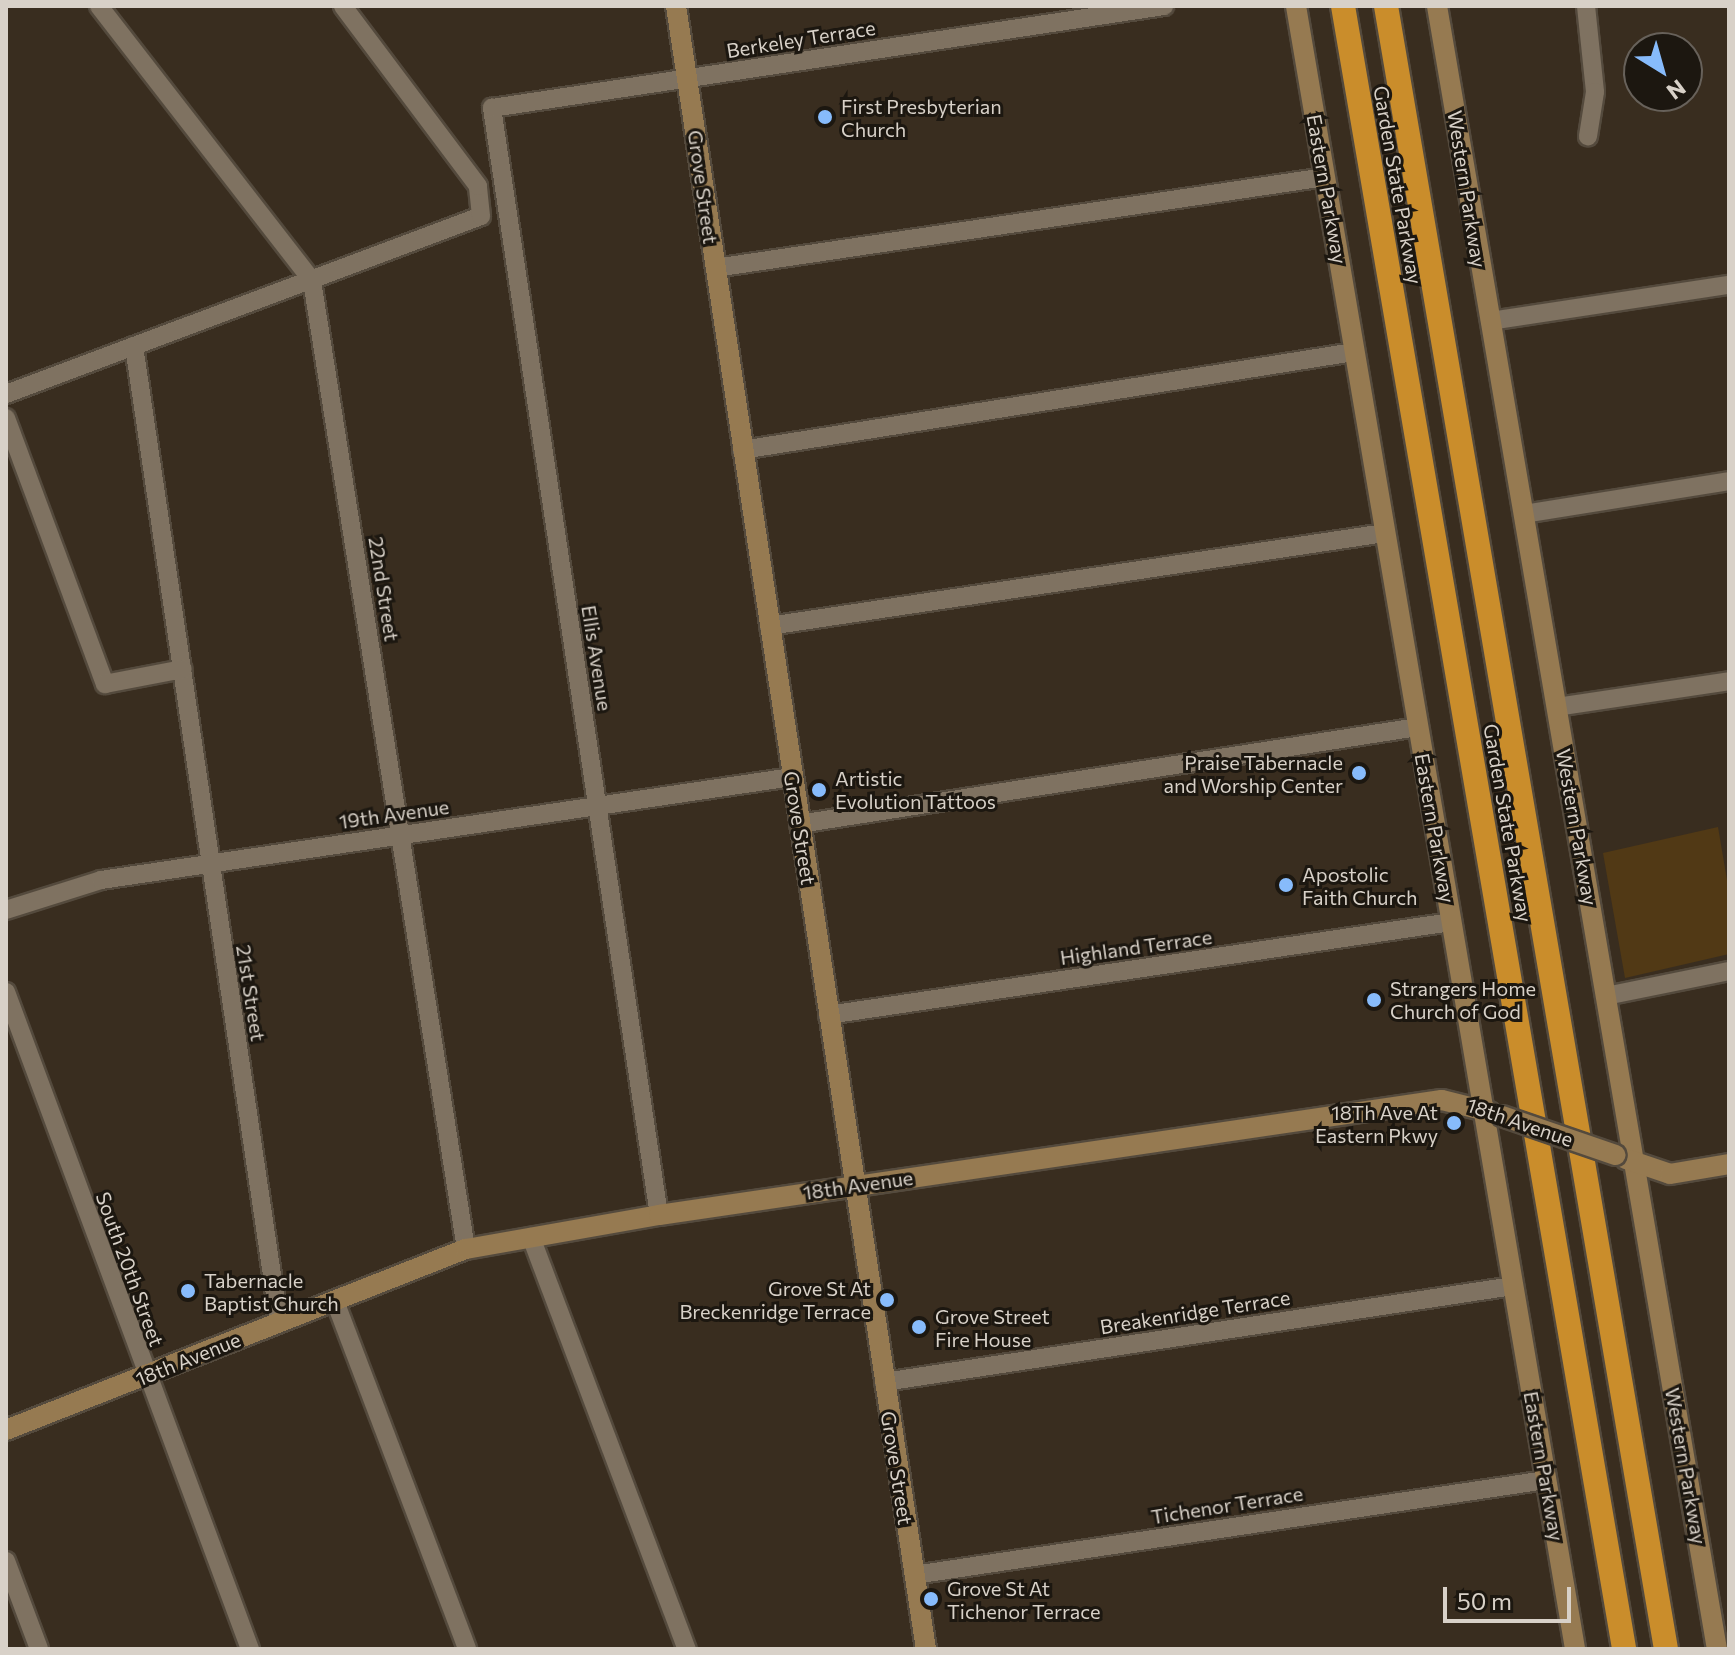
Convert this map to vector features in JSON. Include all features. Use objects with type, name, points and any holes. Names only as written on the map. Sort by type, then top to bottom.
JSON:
[{"type":"highway","points":[[1333,6],[1364,131]]},
{"type":"highway","name":"Garden State Parkway","points":[[1343,6],[1624,1649]]},
{"type":"highway","name":"Garden State Parkway","points":[[1388,13],[1666,1649]]},
{"type":"highway","points":[[1647,1538],[1675,1649]]},
{"type":"main road","name":"Grove Street","points":[[676,6],[926,1649]]},
{"type":"main road","name":"Eastern Parkway","points":[[1296,6],[1575,1649]]},
{"type":"main road","name":"Western Parkway","points":[[1437,6],[1606,996],[1624,1159],[1717,1649]]},
{"type":"main road","name":"18th Avenue","points":[[6,1430],[466,1249],[659,1215],[1442,1100],[1481,1109],[1624,1159],[1677,1174],[1729,1164]]},
{"type":"street","name":"22nd Street","points":[[99,6],[312,281],[466,1249]]},
{"type":"street","points":[[6,394],[481,216],[478,186],[343,6]]},
{"type":"street","name":"Berkeley Terrace","points":[[492,108],[1164,6]]},
{"type":"street","points":[[1586,6],[1595,92],[1588,136]]},
{"type":"street","name":"Ellis Avenue","points":[[492,108],[659,1215]]},
{"type":"street","points":[[715,268],[1325,177]]},
{"type":"street","points":[[1490,321],[1729,285]]},
{"type":"street","name":"21st Street","points":[[134,346],[279,1322]]},
{"type":"street","points":[[742,450],[1354,352]]},
{"type":"street","points":[[6,418],[105,684],[183,669]]},
{"type":"street","points":[[1524,514],[1729,481]]},
{"type":"street","points":[[769,626],[1385,533]]},
{"type":"street","points":[[1556,707],[1729,681]]},
{"type":"street","points":[[799,824],[1418,727]]},
{"type":"street","name":"19th Avenue","points":[[6,910],[101,880],[792,777]]},
{"type":"street","name":"Highland Terrace","points":[[828,1015],[1451,922]]},
{"type":"street","points":[[1606,996],[1729,971]]},
{"type":"street","name":"South 20th Street","points":[[6,992],[250,1649]]},
{"type":"street","points":[[531,1237],[687,1649]]},
{"type":"street","name":"Breakenridge Terrace","points":[[884,1382],[1513,1286]]},
{"type":"street","points":[[335,1301],[467,1649]]},
{"type":"street","name":"Tichenor Terrace","points":[[914,1575],[1546,1480]]},
{"type":"street","points":[[6,1561],[39,1649]]},
{"type":"shaded area","points":[[1718,827],[1729,892],[1729,954],[1625,978],[1603,853]]},
{"type":"place","name":"First Presbyterian Church","points":[[825,117]]},
{"type":"place","name":"Praise Tabernacle and Worship Center","points":[[1359,773]]},
{"type":"place","name":"Artistic Evolution Tattoos","points":[[819,790]]},
{"type":"place","name":"Apostolic Faith Church","points":[[1286,885]]},
{"type":"place","name":"Strangers Home Church of God","points":[[1374,1000]]},
{"type":"place","name":"18Th Ave At Eastern Pkwy","points":[[1454,1123]]},
{"type":"place","name":"Tabernacle Baptist Church","points":[[188,1291]]},
{"type":"place","name":"Grove St At Breckenridge Terrace","points":[[887,1300]]},
{"type":"place","name":"Grove Street Fire House","points":[[919,1327]]},
{"type":"place","name":"Grove St At Tichenor Terrace","points":[[931,1599]]}]
